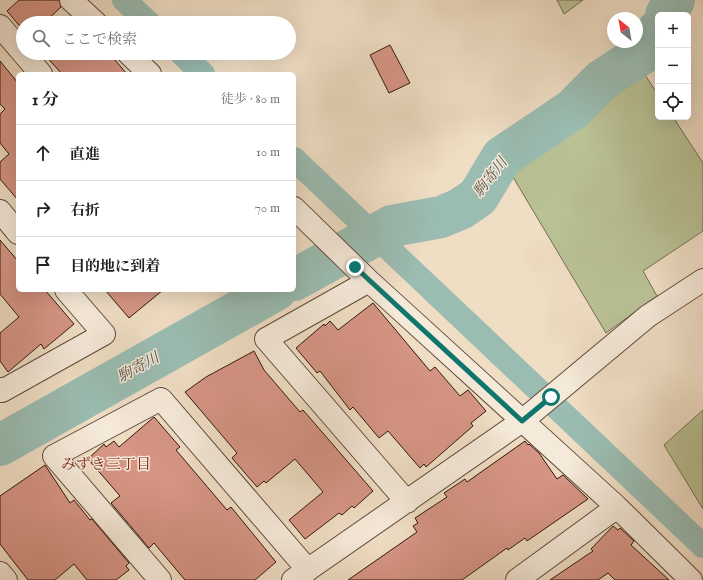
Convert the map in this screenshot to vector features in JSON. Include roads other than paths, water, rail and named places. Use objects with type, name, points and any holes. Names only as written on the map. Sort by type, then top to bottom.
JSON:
[{"type":"street","points":[[71,0],[88,16]]},
{"type":"street","points":[[0,26],[16,45]]},
{"type":"street","points":[[29,60],[39,72]]},
{"type":"street","points":[[135,60],[148,72]]},
{"type":"street","points":[[0,211],[16,231]]},
{"type":"street","points":[[305,225],[362,274],[617,507],[691,580]]},
{"type":"street","points":[[362,274],[266,339],[406,502]]},
{"type":"street","points":[[160,580],[54,456],[161,399],[300,575],[522,421],[648,316],[703,280]]},
{"type":"street","points":[[0,389],[2,391],[104,334],[68,292]]},
{"type":"street","points":[[517,580],[617,507]]},
{"type":"street","points":[[0,573],[6,580]]},
{"type":"waterway","points":[[124,0],[141,16]]},
{"type":"waterway","name":"駒寄川","points":[[668,12],[674,0]]},
{"type":"waterway","name":"駒寄川","points":[[296,279],[392,226],[441,217],[460,209],[478,197],[502,157],[572,110],[602,80],[648,50],[655,36]]},
{"type":"waterway","points":[[188,60],[201,72]]},
{"type":"waterway","points":[[296,161],[703,546]]},
{"type":"waterway","name":"駒寄川","points":[[0,445],[272,292]]},
{"type":"district","name":"みずき三丁目","points":[[106,464]]}]
